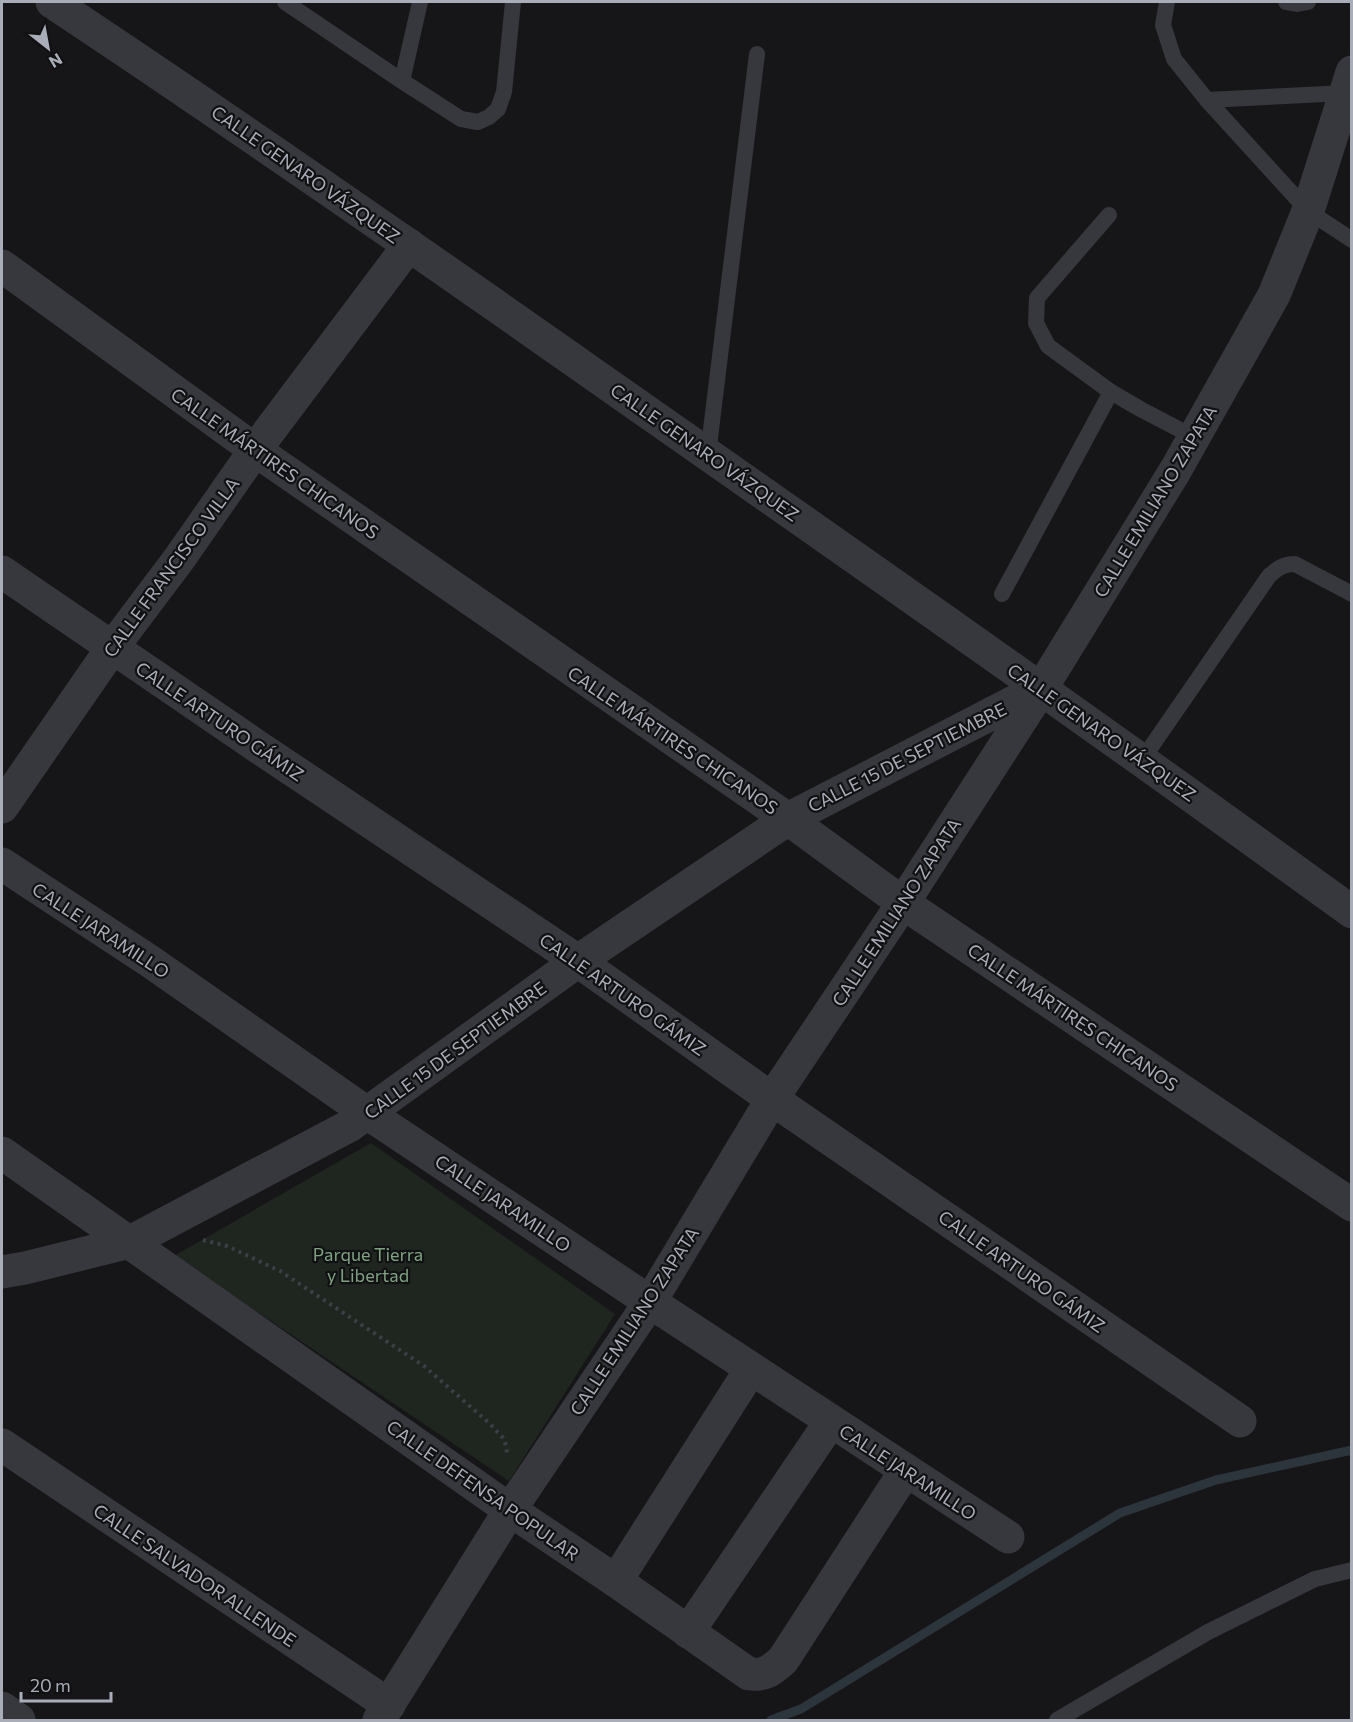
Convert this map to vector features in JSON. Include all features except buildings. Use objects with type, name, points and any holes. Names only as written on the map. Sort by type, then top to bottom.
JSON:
[{"type":"street","name":"CALLE GENARO VÁZQUEZ","points":[[52,2],[142,61],[708,454],[1041,688],[1352,912]]},
{"type":"street","name":"CALLE EMILIANO ZAPATA","points":[[384,1713],[510,1510],[650,1302],[772,1099],[903,903],[1041,688],[1169,481],[1274,295],[1308,211],[1348,82]]},
{"type":"street","name":"CALLE FRANCISCO VILLA","points":[[2,807],[112,648],[179,560],[255,450],[409,245]]},
{"type":"street","name":"CALLE MÁRTIRES CHICANOS","points":[[2,266],[255,450],[788,819],[903,903],[1352,1205]]},
{"type":"street","name":"CALLE ARTURO GÁMIZ","points":[[2,572],[578,961],[772,1099],[1240,1421]]},
{"type":"street","name":"CALLE 15 DE SEPTIEMBRE","points":[[2,1272],[130,1242],[349,1126],[578,961],[788,819],[1041,688]]},
{"type":"street","name":"CALLE JARAMILLO","points":[[2,864],[151,962],[368,1113],[650,1302],[1008,1538]]},
{"type":"street","name":"CALLE DEFENSA POPULAR","points":[[2,1153],[510,1510],[749,1674],[758,1675],[772,1670],[783,1660],[906,1470]]},
{"type":"street","points":[[615,1581],[751,1369]]},
{"type":"street","points":[[688,1632],[831,1421]]},
{"type":"street","name":"CALLE SALVADOR ALLENDE","points":[[2,1445],[384,1713]]},
{"type":"street","points":[[2,1708],[20,1720]]},
{"type":"lane","points":[[285,2],[461,119],[478,122],[489,117],[498,109],[504,92],[513,2]]},
{"type":"lane","points":[[402,81],[420,2]]},
{"type":"lane","points":[[1167,2],[1163,25],[1174,58],[1207,100],[1308,211],[1352,240]]},
{"type":"lane","points":[[1286,2],[1297,4],[1308,2]]},
{"type":"lane","points":[[708,454],[757,54]]},
{"type":"lane","points":[[1207,100],[1348,82]]},
{"type":"lane","points":[[1109,215],[1037,298],[1036,323],[1048,346],[1111,392],[1194,437]]},
{"type":"lane","points":[[1002,594],[1111,392]]},
{"type":"lane","points":[[1142,760],[1269,576],[1279,568],[1286,564],[1295,564],[1352,594]]},
{"type":"lane","points":[[1057,1720],[1208,1632],[1315,1579],[1352,1570]]},
{"type":"path","points":[[193,1237],[227,1246],[280,1271],[424,1366],[503,1438],[507,1448],[506,1459]]},
{"type":"green space","name":"Parque Tierra y Libertad","points":[[371,1143],[615,1314],[509,1481],[174,1256]]},
{"type":"waterway","points":[[771,1720],[801,1709],[1120,1513],[1216,1480],[1352,1450]]}]
